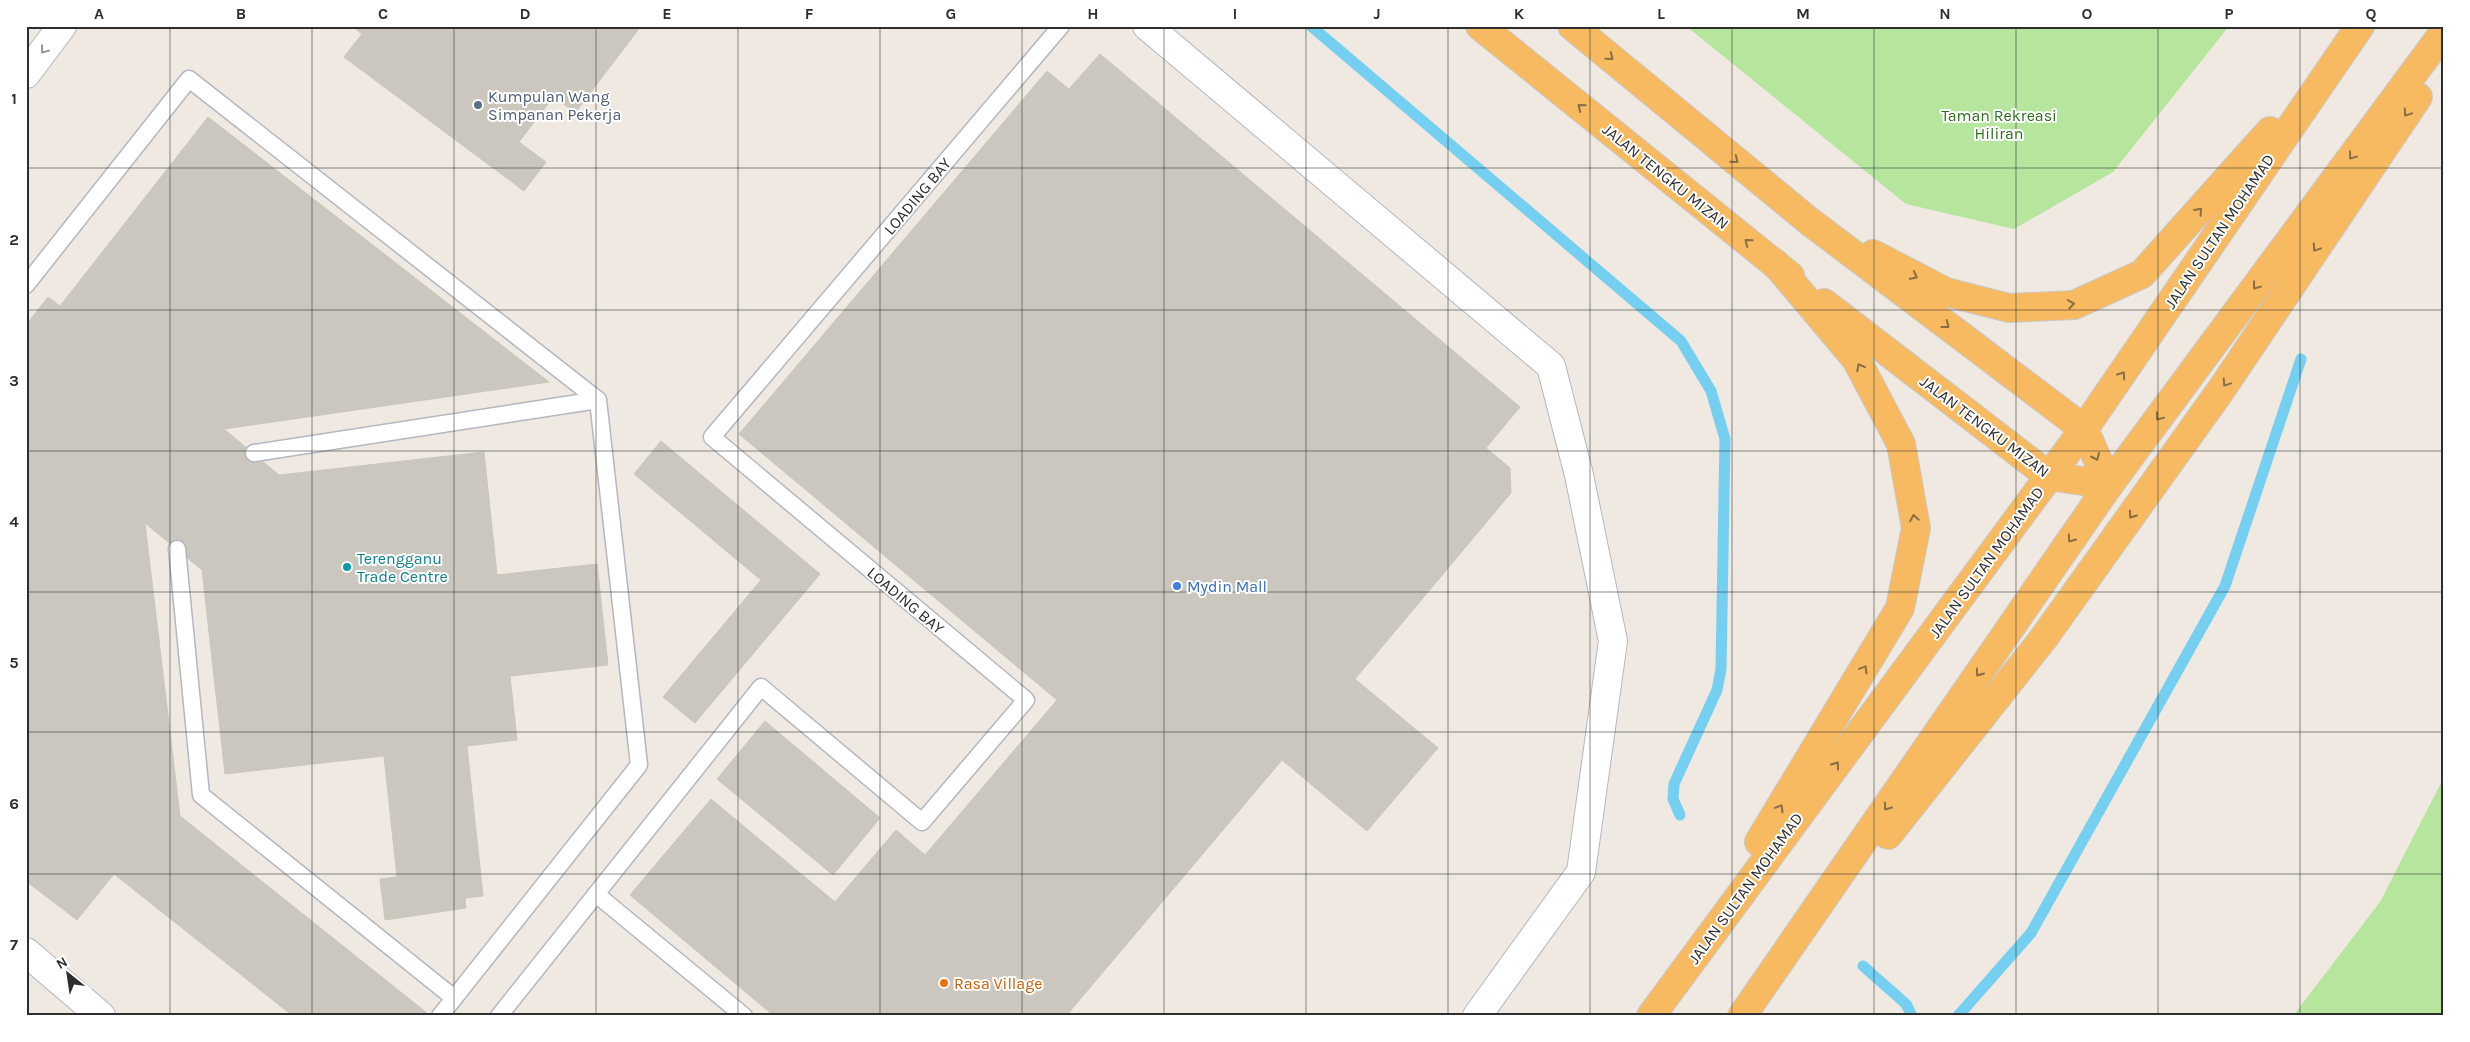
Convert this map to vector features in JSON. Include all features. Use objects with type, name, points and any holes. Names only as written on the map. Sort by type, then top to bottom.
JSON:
[{"type":"highway","name":"JALAN TENGKU MIZAN","points":[[1480,26],[1776,264],[2049,476],[2109,485]]},
{"type":"highway","points":[[1572,26],[1809,221],[2084,429],[2109,485]]},
{"type":"highway","name":"JALAN SULTAN MOHAMAD","points":[[1651,1016],[2084,429],[2360,26]]},
{"type":"highway","points":[[1743,1016],[2109,485],[2444,32]]},
{"type":"highway","points":[[1809,221],[1946,292],[2009,308],[2074,305],[2142,274],[2344,48]]},
{"type":"highway","points":[[1743,1016],[2043,639],[2221,390],[2444,58]]},
{"type":"highway","points":[[1674,985],[1900,608],[1916,528],[1901,444],[1856,359],[1776,264]]},
{"type":"street","points":[[26,74],[62,26]]},
{"type":"street","points":[[1148,26],[1552,366],[1579,475],[1613,641],[1581,872],[1477,1016]]},
{"type":"street","points":[[26,952],[101,1016]]},
{"type":"lane","name":"LOADING BAY","points":[[596,894],[761,686],[922,822],[1026,700],[712,437],[1060,26]]},
{"type":"lane","points":[[26,285],[189,80],[598,400],[639,765],[440,1016]]},
{"type":"lane","points":[[254,454],[598,400]]},
{"type":"lane","points":[[176,549],[202,795],[454,998]]},
{"type":"lane","points":[[499,1016],[596,894],[744,1016]]},
{"type":"green space","name":"Taman Rekreasi Hiliran","points":[[1686,26],[2229,26],[2113,172],[2014,229],[1906,204]]},
{"type":"green space","points":[[2444,777],[2444,1016],[2293,1016],[2380,902]]},
{"type":"building","name":"Kumpulan Wang Simpanan Pekerja","points":[[352,26],[641,26],[575,113],[554,96],[519,142],[546,162],[524,191],[344,57],[362,34]]},
{"type":"building","name":"Mydin Mall","points":[[1100,54],[1520,407],[1486,448],[1510,468],[1511,493],[1355,679],[1438,748],[1367,831],[1282,760],[1066,1016],[774,1016],[630,895],[711,799],[835,902],[896,830],[925,855],[1057,700],[739,434],[1047,71],[1069,89]]},
{"type":"building","name":"Terengganu Trade Centre","points":[[208,117],[549,382],[224,429],[279,475],[484,452],[497,575],[597,564],[608,665],[510,676],[517,740],[467,746],[483,896],[465,898],[466,908],[385,920],[380,879],[397,877],[384,756],[225,774],[202,570],[145,523],[180,816],[427,1013],[425,1016],[293,1016],[114,874],[77,920],[26,881],[26,325],[48,297],[60,306]]},
{"type":"building","points":[[661,441],[820,574],[695,723],[663,697],[761,580],[634,474]]},
{"type":"building","points":[[765,721],[880,818],[833,875],[717,779]]},
{"type":"waterway","points":[[1311,26],[1681,341],[1711,391],[1725,439],[1721,669],[1717,690],[1674,784],[1673,799],[1680,815]]},
{"type":"waterway","points":[[1958,1016],[2031,933],[2225,586],[2301,359]]},
{"type":"waterway","points":[[1863,966],[1906,1004],[1912,1016]]},
{"type":"place","name":"Kumpulan Wang Simpanan Pekerja","points":[[478,105]]},
{"type":"place","name":"Terengganu Trade Centre","points":[[347,567]]},
{"type":"place","name":"Mydin Mall","points":[[1177,586]]},
{"type":"place","name":"Rasa Village","points":[[944,983]]}]
